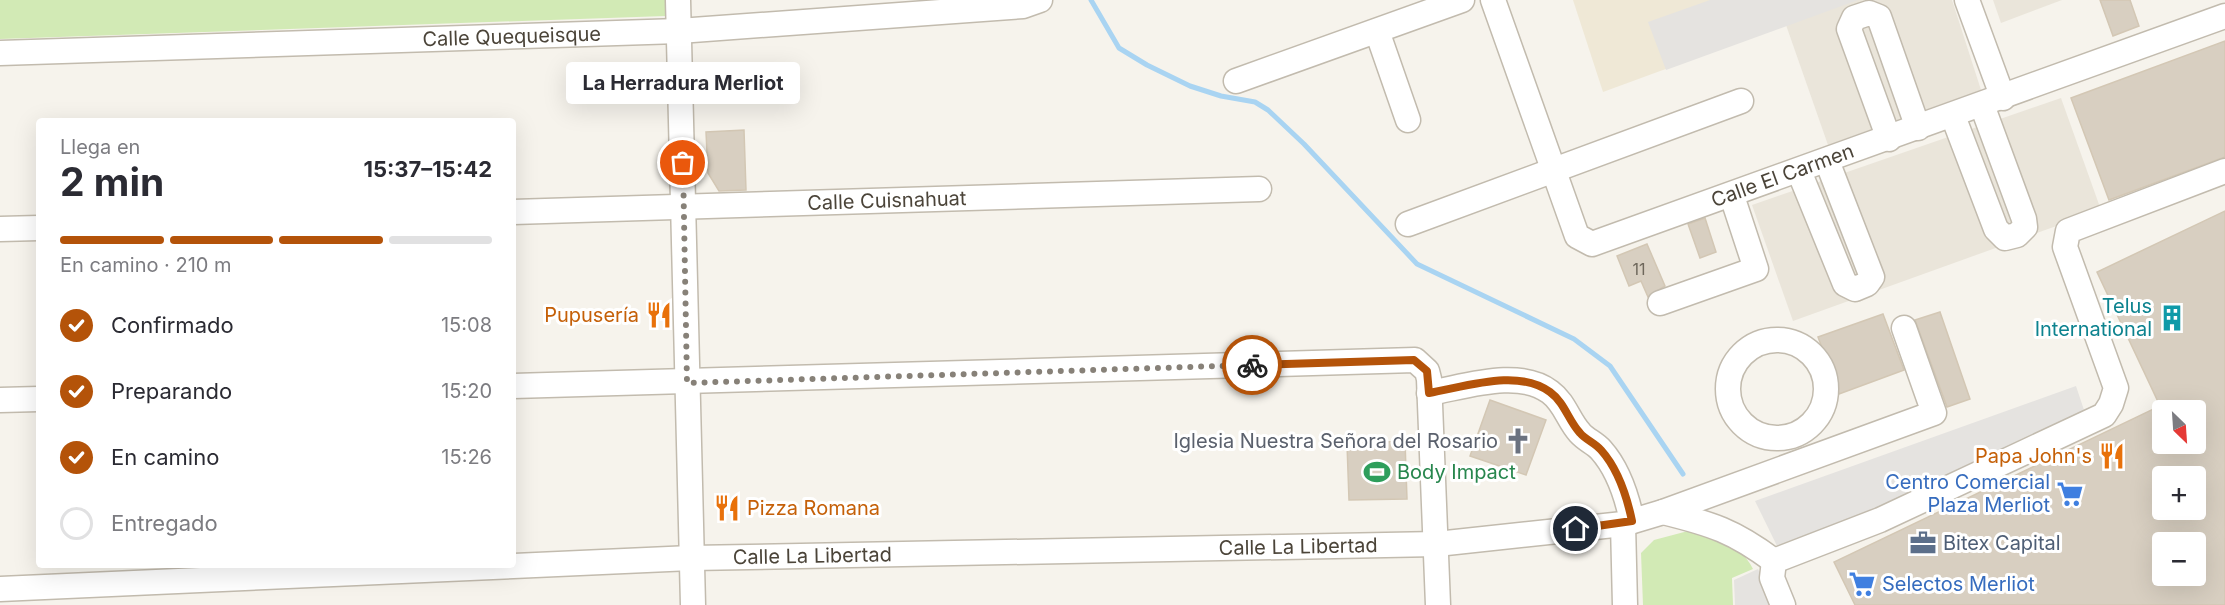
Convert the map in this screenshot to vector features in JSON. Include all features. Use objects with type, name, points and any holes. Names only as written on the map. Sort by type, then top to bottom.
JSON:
[{"type":"street","points":[[678,0],[693,605]]},
{"type":"street","points":[[1236,81],[1462,0]]},
{"type":"street","name":"Calle El Carmen","points":[[1493,0],[1577,236],[1592,244],[1732,196],[2225,16]]},
{"type":"street","points":[[1953,116],[1996,229],[2005,238],[2017,235],[2025,227],[2024,219],[1967,0]]},
{"type":"street","name":"Calle Quequeisque","points":[[0,53],[679,31],[1031,3]]},
{"type":"street","points":[[1889,139],[1850,29],[1854,18],[1869,13],[1878,17],[1918,128]]},
{"type":"street","points":[[1377,30],[1408,120]]},
{"type":"street","points":[[1407,224],[1741,101]]},
{"type":"street","points":[[1799,171],[1845,284],[1855,289],[1867,284],[1872,277],[1827,161]]},
{"type":"street","points":[[1774,561],[1880,520],[2104,415],[2111,404],[2116,388],[2065,247],[2068,231],[2225,171]]},
{"type":"street","name":"Calle Cuisnahuat","points":[[516,212],[1259,189]]},
{"type":"street","points":[[1660,303],[1756,269],[1732,196]]},
{"type":"street","points":[[0,229],[36,228]]},
{"type":"street","name":"Calle La Libertad","points":[[516,566],[691,558],[1437,544],[1627,523],[1934,413],[1904,328]]},
{"type":"street","points":[[1779,339],[1795,343],[1810,351],[1821,364],[1826,380],[1827,396],[1821,412],[1801,432],[1781,438],[1765,437],[1750,430],[1739,420],[1731,406],[1728,390],[1730,374],[1737,360],[1749,349],[1763,342],[1779,339]]},
{"type":"street","points":[[516,386],[687,383],[1414,360],[1427,371],[1437,544],[1438,605]]},
{"type":"street","points":[[1429,393],[1494,381],[1530,382],[1550,392],[1565,407],[1573,425],[1600,449],[1614,468],[1628,499],[1625,605]]},
{"type":"street","points":[[0,400],[36,399]]},
{"type":"street","points":[[1801,432],[1810,457]]},
{"type":"street","points":[[1663,512],[1708,523],[1743,538],[1774,561]]},
{"type":"street","points":[[1774,561],[1772,578],[1783,605]]},
{"type":"street","name":"Calle La Libertad","points":[[0,589],[468,568]]},
{"type":"shaded area","points":[[1573,0],[1854,0],[1603,92]]},
{"type":"shaded area","points":[[1710,0],[1858,0],[1666,70],[1648,22]]},
{"type":"shaded area","points":[[1854,0],[1952,0],[1981,90],[1828,145],[1786,25]]},
{"type":"shaded area","points":[[1993,0],[2062,0],[2001,23]]},
{"type":"shaded area","points":[[2061,98],[2101,210],[1793,321],[1752,205]]},
{"type":"shaded area","points":[[2076,386],[2086,416],[1781,554],[1755,501]]},
{"type":"shaded area","points":[[1758,569],[1776,605],[1735,605],[1734,580]]},
{"type":"green space","points":[[0,0],[665,0],[665,16],[0,39]]},
{"type":"green space","points":[[1688,531],[1726,542],[1748,560],[1753,569],[1732,578],[1733,605],[1643,605],[1641,553],[1654,540]]},
{"type":"building","points":[[2100,0],[2130,0],[2139,26],[2113,36]]},
{"type":"building","points":[[2225,41],[2225,157],[2109,200],[2071,98]]},
{"type":"building","points":[[744,130],[746,190],[719,191],[708,173],[706,132]]},
{"type":"building","name":"Centro Comercial Plaza Merliot","points":[[2225,211],[2225,605],[1855,605],[1834,562],[2152,410],[2152,454],[2206,454],[2206,400],[2157,400],[2097,272]]},
{"type":"building","points":[[1705,218],[1716,252],[1700,258],[1688,224]]},
{"type":"building","points":[[1647,244],[1665,286],[1648,297],[1641,281],[1629,286],[1617,256]]},
{"type":"building","points":[[1940,312],[1970,399],[1947,407],[1915,320]]},
{"type":"building","points":[[1883,314],[1904,370],[1839,394],[1818,337]]},
{"type":"building","points":[[1490,400],[1546,420],[1526,475],[1470,456]]},
{"type":"building","name":"Body Impact","points":[[1405,441],[1407,499],[1349,500],[1347,444]]},
{"type":"waterway","points":[[1091,0],[1119,48],[1190,86],[1221,96],[1255,102],[1268,110],[1304,144],[1417,264],[1574,339],[1610,366],[1683,474]]},
{"type":"way so far","points":[[683,163],[687,383],[1252,365]]},
{"type":"place","name":"La Herradura Merliot","points":[[683,163]]},
{"type":"place","name":"Pupusería","points":[[659,315]]},
{"type":"place","name":"Telus International","points":[[2172,318]]},
{"type":"place","name":"Iglesia Nuestra Señora del Rosario","points":[[1518,441]]},
{"type":"place","name":"Papa John's","points":[[2112,456]]},
{"type":"place","name":"Body Impact","points":[[1377,472]]},
{"type":"place","name":"Centro Comercial Plaza Merliot","points":[[2070,494]]},
{"type":"place","name":"Pizza Romana","points":[[727,508]]},
{"type":"place","name":"Bitex Capital","points":[[1923,543]]},
{"type":"place","name":"Selectos Merliot","points":[[1862,584]]},
{"type":"route","points":[[1252,365],[1414,360],[1427,371],[1429,393],[1494,381],[1530,382],[1550,392],[1565,407],[1573,425],[1600,449],[1614,468],[1628,499],[1632,521],[1576,529]]}]
